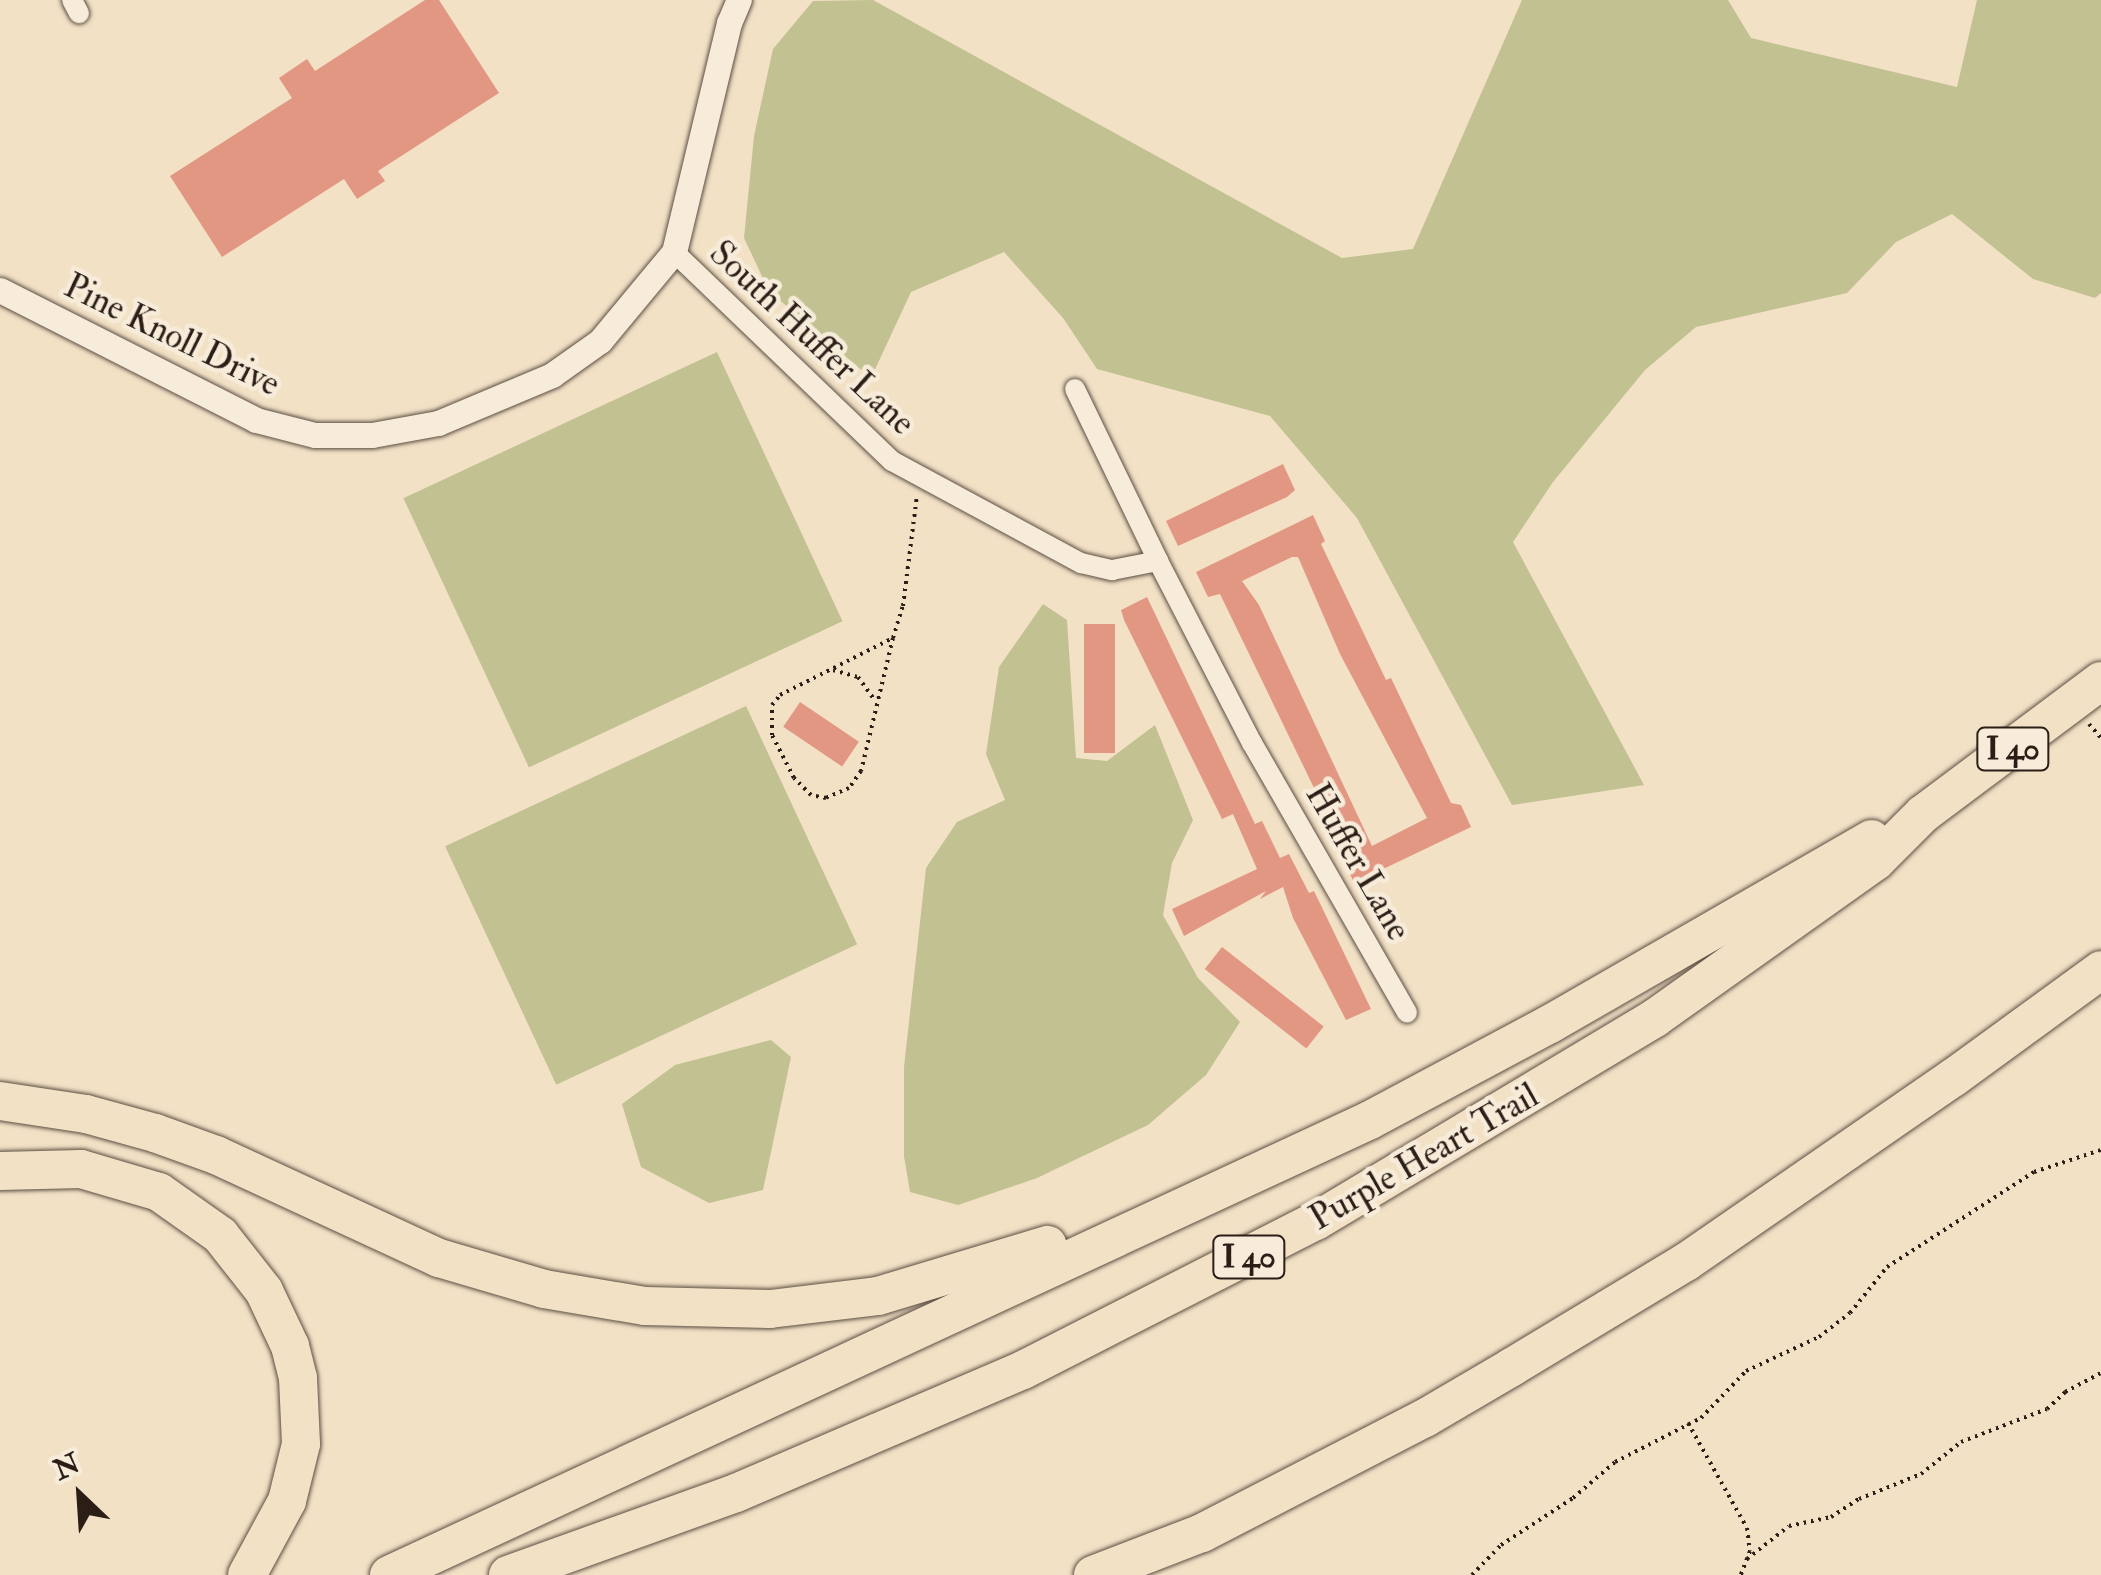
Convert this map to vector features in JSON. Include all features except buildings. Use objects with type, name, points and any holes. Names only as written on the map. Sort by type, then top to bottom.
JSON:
[{"type":"highway","name":"Purple Heart Trail","points":[[508,1575],[718,1500],[932,1410],[1149,1310],[1316,1222],[1654,1018],[1876,861],[1923,814],[2101,681]]},
{"type":"highway","points":[[389,1575],[1456,1075],[1860,844],[1923,814]]},
{"type":"highway","points":[[1129,1575],[1425,1418],[1686,1262],[1953,1078],[2101,970]]},
{"type":"highway","points":[[0,1102],[86,1114],[187,1144],[439,1258],[487,1273],[591,1298],[686,1309],[770,1309],[878,1296],[1012,1258],[1176,1198],[1243,1178]]},
{"type":"highway","points":[[0,1171],[81,1169],[159,1192],[208,1224],[235,1250],[264,1291],[290,1346],[298,1378],[301,1444],[287,1501],[248,1575]]},
{"type":"highway","points":[[1093,1575],[1202,1533]]},
{"type":"street","points":[[674,252],[728,23],[739,0]]},
{"type":"street","name":"Pine Knoll Drive","points":[[0,290],[256,420],[315,435],[372,435],[438,422],[552,375],[600,341],[674,252]]},
{"type":"street","name":"South Huffer Lane","points":[[674,252],[892,461],[1081,563],[1112,570],[1158,562]]},
{"type":"street","points":[[1075,388],[1158,562]]},
{"type":"street","name":"Huffer Lane","points":[[1158,562],[1252,743],[1407,1013]]},
{"type":"path","points":[[893,638],[780,696],[772,705],[772,735],[794,778],[810,795],[826,798],[849,788],[861,771],[903,606],[919,475]]},
{"type":"path","points":[[833,670],[858,677],[876,702]]},
{"type":"path","points":[[1472,1575],[1501,1545],[1573,1498],[1615,1462],[1700,1418],[1746,1371],[1819,1337],[1850,1313],[1887,1267],[2034,1172],[2101,1150]]},
{"type":"path","points":[[1747,1559],[1789,1526],[1821,1520],[1922,1474],[1960,1442],[2047,1409],[2065,1392],[2101,1373]]},
{"type":"path","points":[[1688,1423],[1748,1528],[1747,1559],[1741,1575]]},
{"type":"green space","points":[[873,0],[1342,258],[1413,249],[1522,0],[1728,0],[1751,38],[1957,87],[1977,0],[2101,0],[2101,293],[2095,298],[2033,279],[1952,214],[1896,242],[1847,293],[1696,327],[1645,370],[1553,482],[1513,542],[1644,785],[1512,805],[1357,518],[1270,416],[1097,369],[1063,318],[1004,252],[911,292],[871,378],[769,291],[744,238],[754,136],[773,49],[813,1]]},
{"type":"green space","points":[[717,352],[843,621],[529,767],[403,498]]},
{"type":"green space","points":[[1043,604],[1067,620],[1076,758],[1107,761],[1155,725],[1193,820],[1172,863],[1163,915],[1198,978],[1240,1022],[1206,1075],[1148,1125],[1037,1178],[958,1205],[910,1192],[904,1156],[904,1067],[926,868],[957,822],[1005,800],[986,754],[999,667]]},
{"type":"green space","points":[[746,706],[857,944],[556,1085],[445,846]]},
{"type":"green space","points":[[771,1040],[791,1057],[763,1190],[709,1203],[641,1167],[622,1104],[675,1065]]}]
